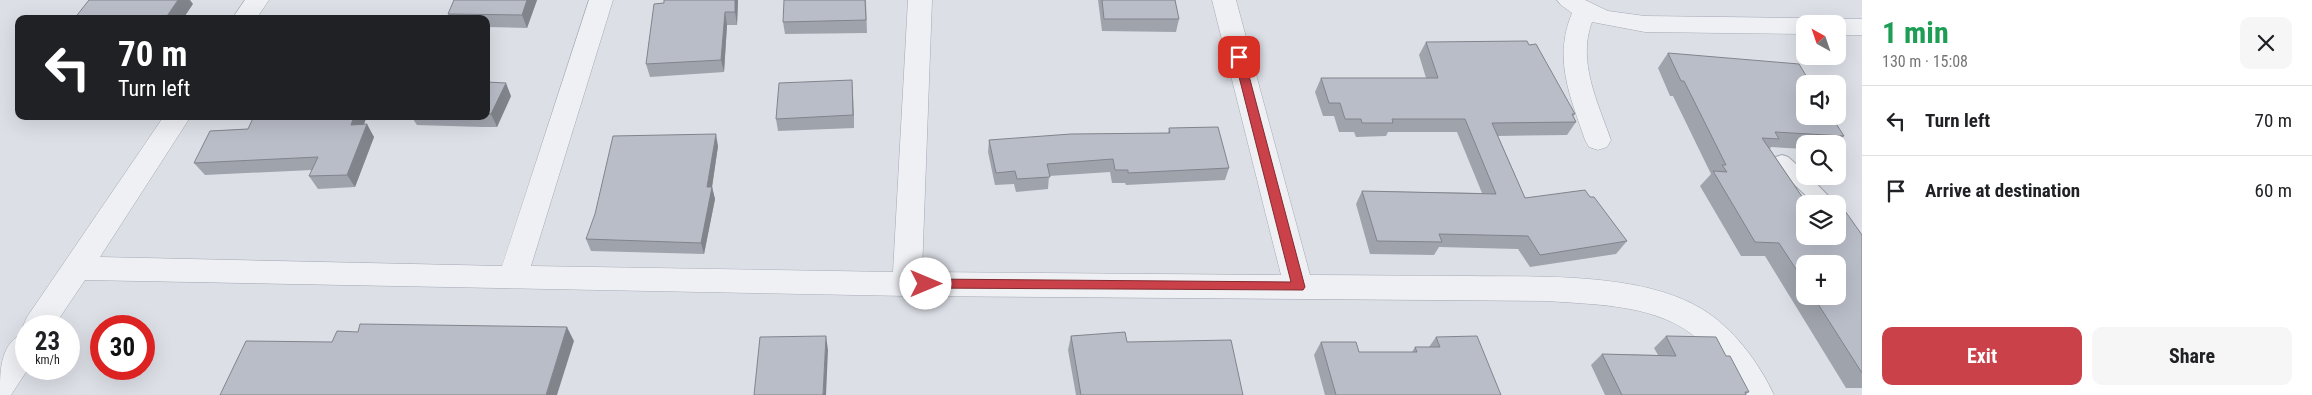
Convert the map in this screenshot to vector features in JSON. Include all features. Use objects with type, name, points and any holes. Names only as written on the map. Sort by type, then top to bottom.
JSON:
[{"type":"street","points":[[247,15],[256,0]]},
{"type":"street","points":[[513,278],[601,0]]},
{"type":"street","points":[[907,284],[920,0]]},
{"type":"street","points":[[1224,0],[1299,287]]},
{"type":"street","points":[[1598,140],[1579,84],[1576,64],[1577,5],[1605,18],[1645,24],[1796,26]]},
{"type":"street","points":[[1846,27],[1862,28]]},
{"type":"street","points":[[45,315],[175,120]]},
{"type":"street","points":[[77,268],[513,278],[907,284],[1548,289],[1623,296],[1651,302],[1683,313],[1703,325],[1726,347],[1758,395]]},
{"type":"street","points":[[0,385],[15,362]]},
{"type":"lane","points":[[1782,162],[1817,195]]},
{"type":"building","points":[[89,0],[178,0],[168,15],[77,15]]},
{"type":"building","points":[[454,0],[527,0],[522,15],[448,14]]},
{"type":"building","points":[[664,0],[735,0],[735,12],[725,12],[721,60],[646,64],[654,4],[664,3]]},
{"type":"building","points":[[784,0],[865,0],[866,20],[783,22]]},
{"type":"building","points":[[1102,0],[1175,0],[1179,19],[1104,19]]},
{"type":"building","points":[[1527,41],[1529,45],[1536,44],[1575,114],[1572,114],[1576,122],[1492,123],[1525,198],[1585,190],[1590,197],[1594,197],[1627,241],[1540,255],[1528,236],[1439,234],[1442,242],[1377,241],[1362,191],[1496,194],[1465,119],[1392,119],[1393,123],[1362,123],[1361,119],[1345,119],[1340,103],[1329,103],[1321,78],[1438,78],[1426,42]]},
{"type":"building","points":[[1668,53],[1796,64],[1800,65],[1806,75],[1796,75],[1796,125],[1837,125],[1843,135],[1775,132],[1779,139],[1762,138],[1801,195],[1796,195],[1796,245],[1846,245],[1846,212],[1862,235],[1862,373],[1819,305],[1846,305],[1846,255],[1796,255],[1796,269],[1779,243],[1755,242],[1713,171],[1727,172],[1722,165],[1726,165],[1684,81],[1681,81]]},
{"type":"building","points":[[852,80],[853,115],[776,119],[779,83]]},
{"type":"building","points":[[490,82],[506,83],[491,114]]},
{"type":"building","points":[[252,120],[353,120],[351,125],[367,124],[347,175],[309,176],[318,157],[194,163],[210,131],[248,129]]},
{"type":"building","points":[[1218,127],[1229,168],[1128,173],[1128,170],[1115,170],[1113,159],[1047,164],[1050,177],[1017,179],[1015,171],[996,173],[989,140],[1071,134],[1170,133],[1169,128]]},
{"type":"building","points":[[716,134],[707,187],[712,187],[701,243],[586,239],[595,214],[613,136]]},
{"type":"building","points":[[360,324],[567,327],[546,395],[220,395],[246,341],[332,342],[337,331],[358,332]]},
{"type":"building","points":[[1125,332],[1127,342],[1231,340],[1243,395],[1081,395],[1071,336]]},
{"type":"building","points":[[826,336],[823,395],[754,395],[760,337]]},
{"type":"building","points":[[1477,336],[1501,395],[1336,395],[1321,342],[1356,342],[1359,352],[1417,352],[1415,347],[1440,347],[1436,337]]},
{"type":"building","points":[[1666,336],[1716,337],[1726,356],[1730,356],[1749,392],[1745,392],[1746,395],[1622,395],[1602,354],[1676,356]]},
{"type":"route","points":[[926,284],[1299,287],[1239,57]]}]
